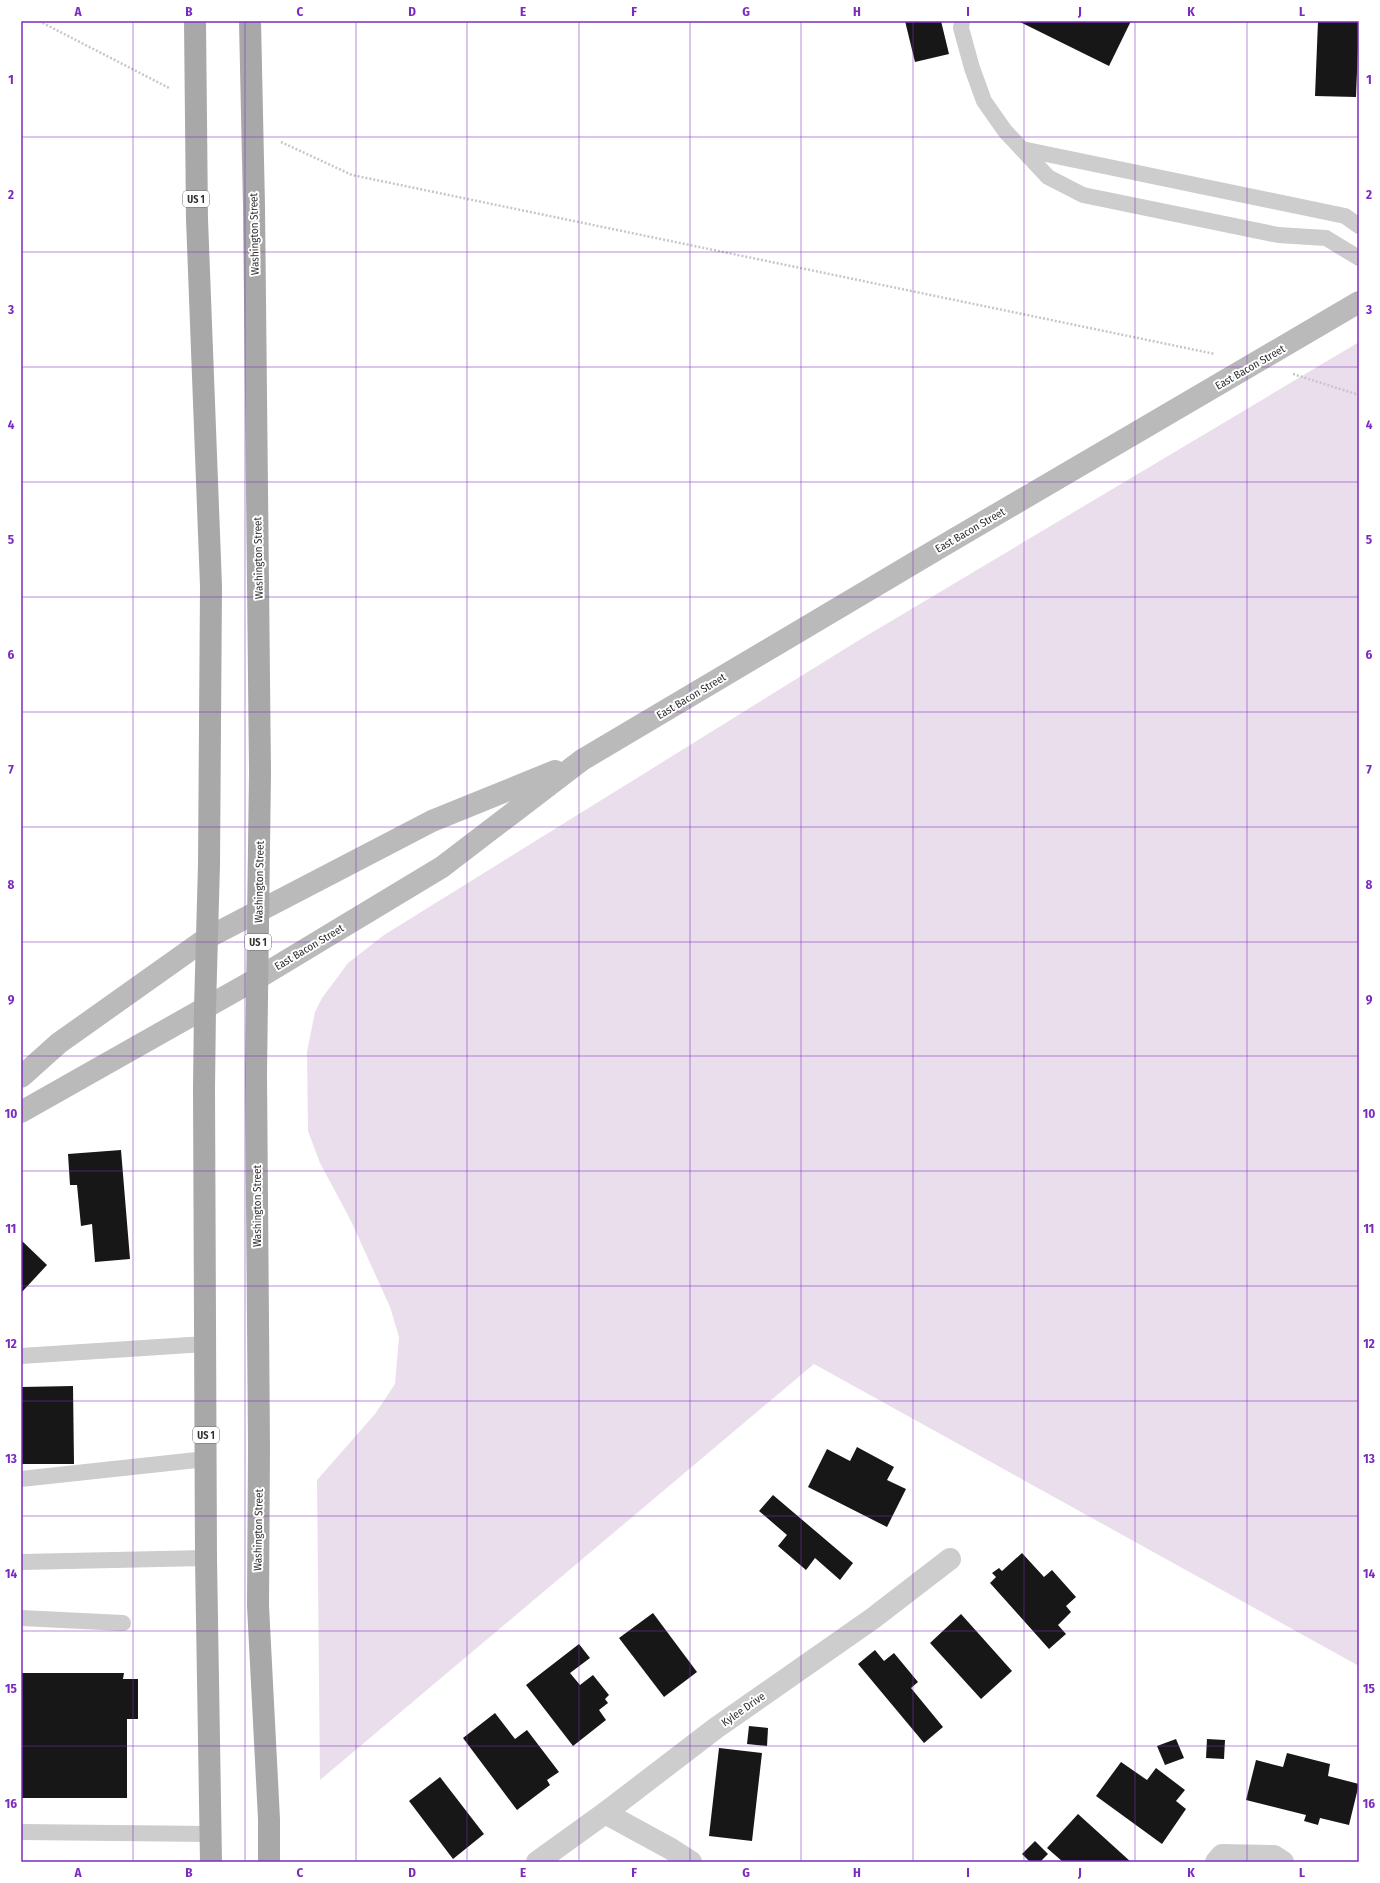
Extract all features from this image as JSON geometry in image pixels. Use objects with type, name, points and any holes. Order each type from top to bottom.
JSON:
[{"type":"main road","name":"US 1","points":[[195,21],[197,219],[211,586],[208,938],[205,1008],[206,1558],[211,1862]]},
{"type":"main road","name":"Washington Street","points":[[250,21],[254,214],[260,772],[258,911],[257,1317],[259,1447],[258,1606],[269,1819],[269,1862]]},
{"type":"main road","name":"East Bacon Street","points":[[21,1112],[258,978],[442,867],[582,760],[950,541],[1359,302]]},
{"type":"main road","name":"East Bacon Street","points":[[21,1077],[59,1044],[208,938],[432,821],[582,760]]},
{"type":"street","name":"Kylee Drive","points":[[537,1862],[605,1813],[716,1728],[872,1619],[950,1559]]},
{"type":"street","points":[[605,1813],[671,1849],[691,1862]]},
{"type":"street","points":[[1216,1862],[1222,1855],[1274,1856],[1283,1862]]},
{"type":"lane","points":[[962,21],[961,28],[972,68],[984,101],[1005,131],[1048,177],[1083,194],[1278,235],[1326,238],[1359,258]]},
{"type":"lane","points":[[1022,149],[1345,216],[1359,226]]},
{"type":"lane","points":[[21,1356],[205,1344]]},
{"type":"lane","points":[[21,1479],[206,1459]]},
{"type":"lane","points":[[21,1562],[206,1558]]},
{"type":"lane","points":[[21,1618],[123,1623]]},
{"type":"lane","points":[[21,1832],[211,1834]]},
{"type":"path","points":[[39,21],[195,102]]},
{"type":"path","points":[[252,129],[352,175],[1258,362],[1359,395]]},
{"type":"shaded area","points":[[1359,342],[1359,1666],[814,1364],[320,1780],[317,1480],[375,1414],[395,1384],[399,1337],[390,1307],[351,1221],[320,1163],[308,1131],[307,1052],[315,1012],[322,998],[348,963],[384,935],[856,642]]},
{"type":"building","points":[[905,21],[941,21],[949,54],[915,62]]},
{"type":"building","points":[[1018,21],[1131,21],[1109,66]]},
{"type":"building","points":[[1318,21],[1359,21],[1356,97],[1315,96]]},
{"type":"building","points":[[121,1150],[130,1259],[95,1262],[92,1224],[81,1226],[77,1185],[70,1185],[68,1154]]},
{"type":"building","points":[[21,1240],[47,1265],[21,1293]]},
{"type":"building","points":[[73,1386],[74,1464],[21,1464],[21,1387]]},
{"type":"building","points":[[857,1447],[894,1467],[887,1480],[906,1489],[887,1527],[808,1487],[827,1449],[850,1461]]},
{"type":"building","points":[[773,1495],[853,1563],[840,1580],[815,1558],[806,1570],[778,1546],[787,1535],[759,1511]]},
{"type":"building","points":[[1022,1553],[1044,1577],[1052,1570],[1076,1597],[1066,1606],[1071,1612],[1058,1625],[1066,1634],[1049,1649],[990,1583],[996,1577],[992,1573],[999,1568],[1002,1571]]},
{"type":"building","points":[[653,1613],[697,1672],[664,1697],[619,1638]]},
{"type":"building","points":[[961,1614],[1012,1671],[981,1699],[930,1643]]},
{"type":"building","points":[[579,1644],[590,1658],[570,1673],[580,1685],[593,1675],[609,1695],[605,1699],[608,1703],[599,1710],[606,1720],[573,1746],[526,1685]]},
{"type":"building","points":[[875,1650],[884,1661],[894,1653],[918,1682],[911,1688],[943,1727],[924,1743],[858,1664]]},
{"type":"building","points":[[21,1673],[124,1673],[123,1679],[138,1679],[138,1719],[127,1719],[127,1798],[21,1798]]},
{"type":"building","points":[[495,1713],[515,1739],[527,1730],[559,1772],[547,1780],[550,1785],[517,1810],[463,1738]]},
{"type":"building","points":[[749,1726],[768,1728],[767,1746],[747,1744]]},
{"type":"building","points":[[1176,1739],[1184,1758],[1165,1765],[1157,1746]]},
{"type":"building","points":[[1207,1739],[1225,1740],[1224,1759],[1206,1758]]},
{"type":"building","points":[[719,1748],[762,1753],[752,1841],[709,1836]]},
{"type":"building","points":[[1287,1753],[1330,1764],[1328,1776],[1359,1784],[1349,1825],[1320,1818],[1318,1825],[1304,1821],[1306,1815],[1246,1800],[1256,1760],[1283,1767]]},
{"type":"building","points":[[1121,1762],[1147,1780],[1156,1768],[1185,1790],[1176,1801],[1186,1809],[1162,1844],[1096,1796]]},
{"type":"building","points":[[440,1777],[484,1834],[453,1859],[409,1801]]},
{"type":"building","points":[[1078,1814],[1131,1862],[1063,1862],[1047,1848]]},
{"type":"building","points":[[1035,1841],[1048,1854],[1040,1862],[1030,1862],[1022,1854]]}]
